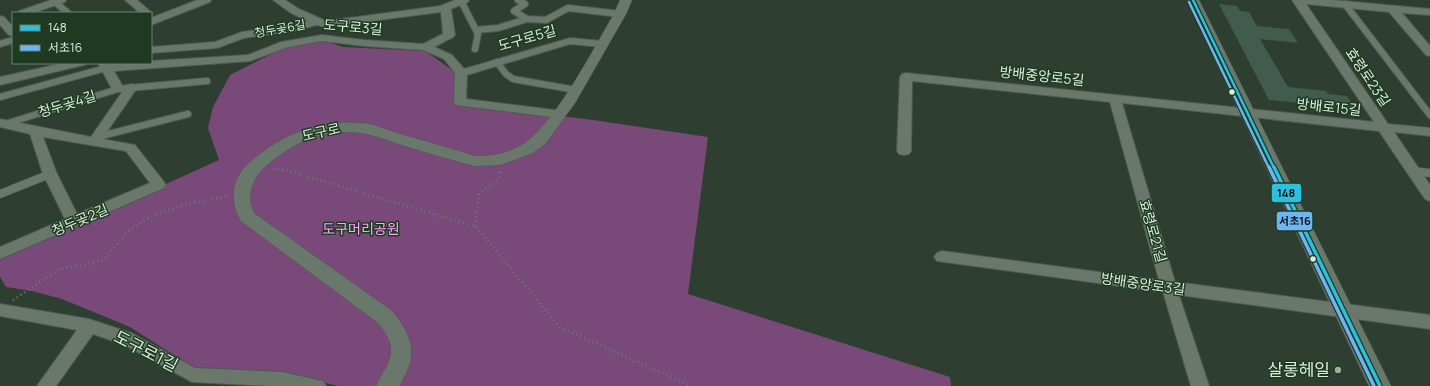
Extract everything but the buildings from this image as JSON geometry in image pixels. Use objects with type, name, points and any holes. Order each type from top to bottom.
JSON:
[{"type":"street","points":[[130,0],[146,12]]},
{"type":"street","points":[[153,19],[206,0]]},
{"type":"street","points":[[278,0],[298,13],[325,24],[442,8],[463,0]]},
{"type":"street","points":[[421,0],[442,8]]},
{"type":"street","points":[[1193,0],[1380,386]]},
{"type":"street","points":[[1298,0],[1430,12]]},
{"type":"street","name":"효령로23길","points":[[1298,0],[1412,171],[1430,194]]},
{"type":"street","points":[[26,12],[58,1]]},
{"type":"street","name":"도구로","points":[[387,386],[396,373],[402,356],[401,341],[396,328],[385,317],[248,216],[242,206],[242,194],[244,183],[250,171],[270,153],[291,140],[316,131],[341,127],[363,128],[474,161],[494,161],[525,150],[539,140],[576,90],[623,7]]},
{"type":"street","points":[[425,47],[449,35],[442,8]]},
{"type":"street","points":[[1393,8],[1430,53]]},
{"type":"street","name":"청두곶6길","points":[[152,50],[217,45],[298,13]]},
{"type":"street","points":[[12,16],[1,20],[12,32]]},
{"type":"street","name":"청두곶6길","points":[[242,35],[298,27],[318,21]]},
{"type":"street","name":"도구로3길","points":[[152,63],[250,58],[285,44],[322,38],[364,43],[425,47],[448,57],[461,73]]},
{"type":"street","name":"도구로5길","points":[[461,73],[570,41],[602,44]]},
{"type":"street","points":[[0,78],[37,64]]},
{"type":"street","points":[[0,81],[76,64]]},
{"type":"street","name":"도구로3길","points":[[105,66],[141,64]]},
{"type":"street","points":[[105,66],[118,89]]},
{"type":"street","points":[[461,73],[460,102],[559,114]]},
{"type":"street","name":"방배중앙로5길","points":[[904,151],[906,77],[1248,113]]},
{"type":"street","name":"청두곶4길","points":[[91,138],[131,88]]},
{"type":"street","name":"효령로21길","points":[[1115,99],[1169,287],[1200,386]]},
{"type":"street","name":"방배로15길","points":[[1248,113],[1430,132]]},
{"type":"street","name":"청두곶4길","points":[[2,123],[35,131],[91,138],[130,148],[159,185]]},
{"type":"street","name":"청두곶4길","points":[[35,131],[50,174],[74,222]]},
{"type":"street","name":"청두곶2길","points":[[0,253],[159,185]]},
{"type":"street","name":"방배중앙로3길","points":[[942,257],[1430,322]]},
{"type":"street","name":"도구로1길","points":[[4,310],[89,326],[131,340],[192,375],[282,379],[317,386]]},
{"type":"street","points":[[46,386],[89,326]]},
{"type":"lane","points":[[463,0],[478,34],[475,49]]},
{"type":"lane","points":[[518,0],[525,4],[514,11],[527,19]]},
{"type":"lane","points":[[58,1],[67,12]]},
{"type":"lane","points":[[1345,4],[1430,115]]},
{"type":"lane","name":"도구로","points":[[527,19],[546,20],[568,8],[623,7]]},
{"type":"lane","points":[[476,30],[498,28],[527,19]]},
{"type":"lane","points":[[0,44],[12,40]]},
{"type":"lane","points":[[497,62],[506,74],[513,79],[576,90]]},
{"type":"lane","name":"청두곶4길","points":[[0,97],[105,66]]},
{"type":"lane","name":"청두곶4길","points":[[2,123],[118,89],[207,81]]},
{"type":"lane","name":"청두곶4길","points":[[91,138],[188,114]]},
{"type":"lane","points":[[1412,171],[1430,173]]},
{"type":"lane","points":[[0,194],[50,174]]},
{"type":"path","points":[[475,226],[479,194],[499,179],[502,159]]},
{"type":"path","points":[[256,165],[285,170],[475,226],[560,327],[691,386]]},
{"type":"path","points":[[4,310],[26,290],[60,269],[104,260],[115,244],[137,224],[167,210],[206,199],[242,194]]},
{"type":"green space","name":"도구머리공원","points":[[319,39],[343,47],[425,51],[455,72],[456,103],[593,120],[708,137],[688,294],[950,377],[951,386],[339,386],[299,377],[205,375],[130,327],[62,299],[32,291],[6,287],[0,277],[0,259],[219,160],[208,128],[213,107],[230,75],[289,45]]},
{"type":"transit line","name":"148","points":[[1193,0],[1380,386]]},
{"type":"transit line","name":"서초16","points":[[1189,2],[1374,386]]},
{"type":"place","name":"살롱헤일","points":[[1338,370]]}]
